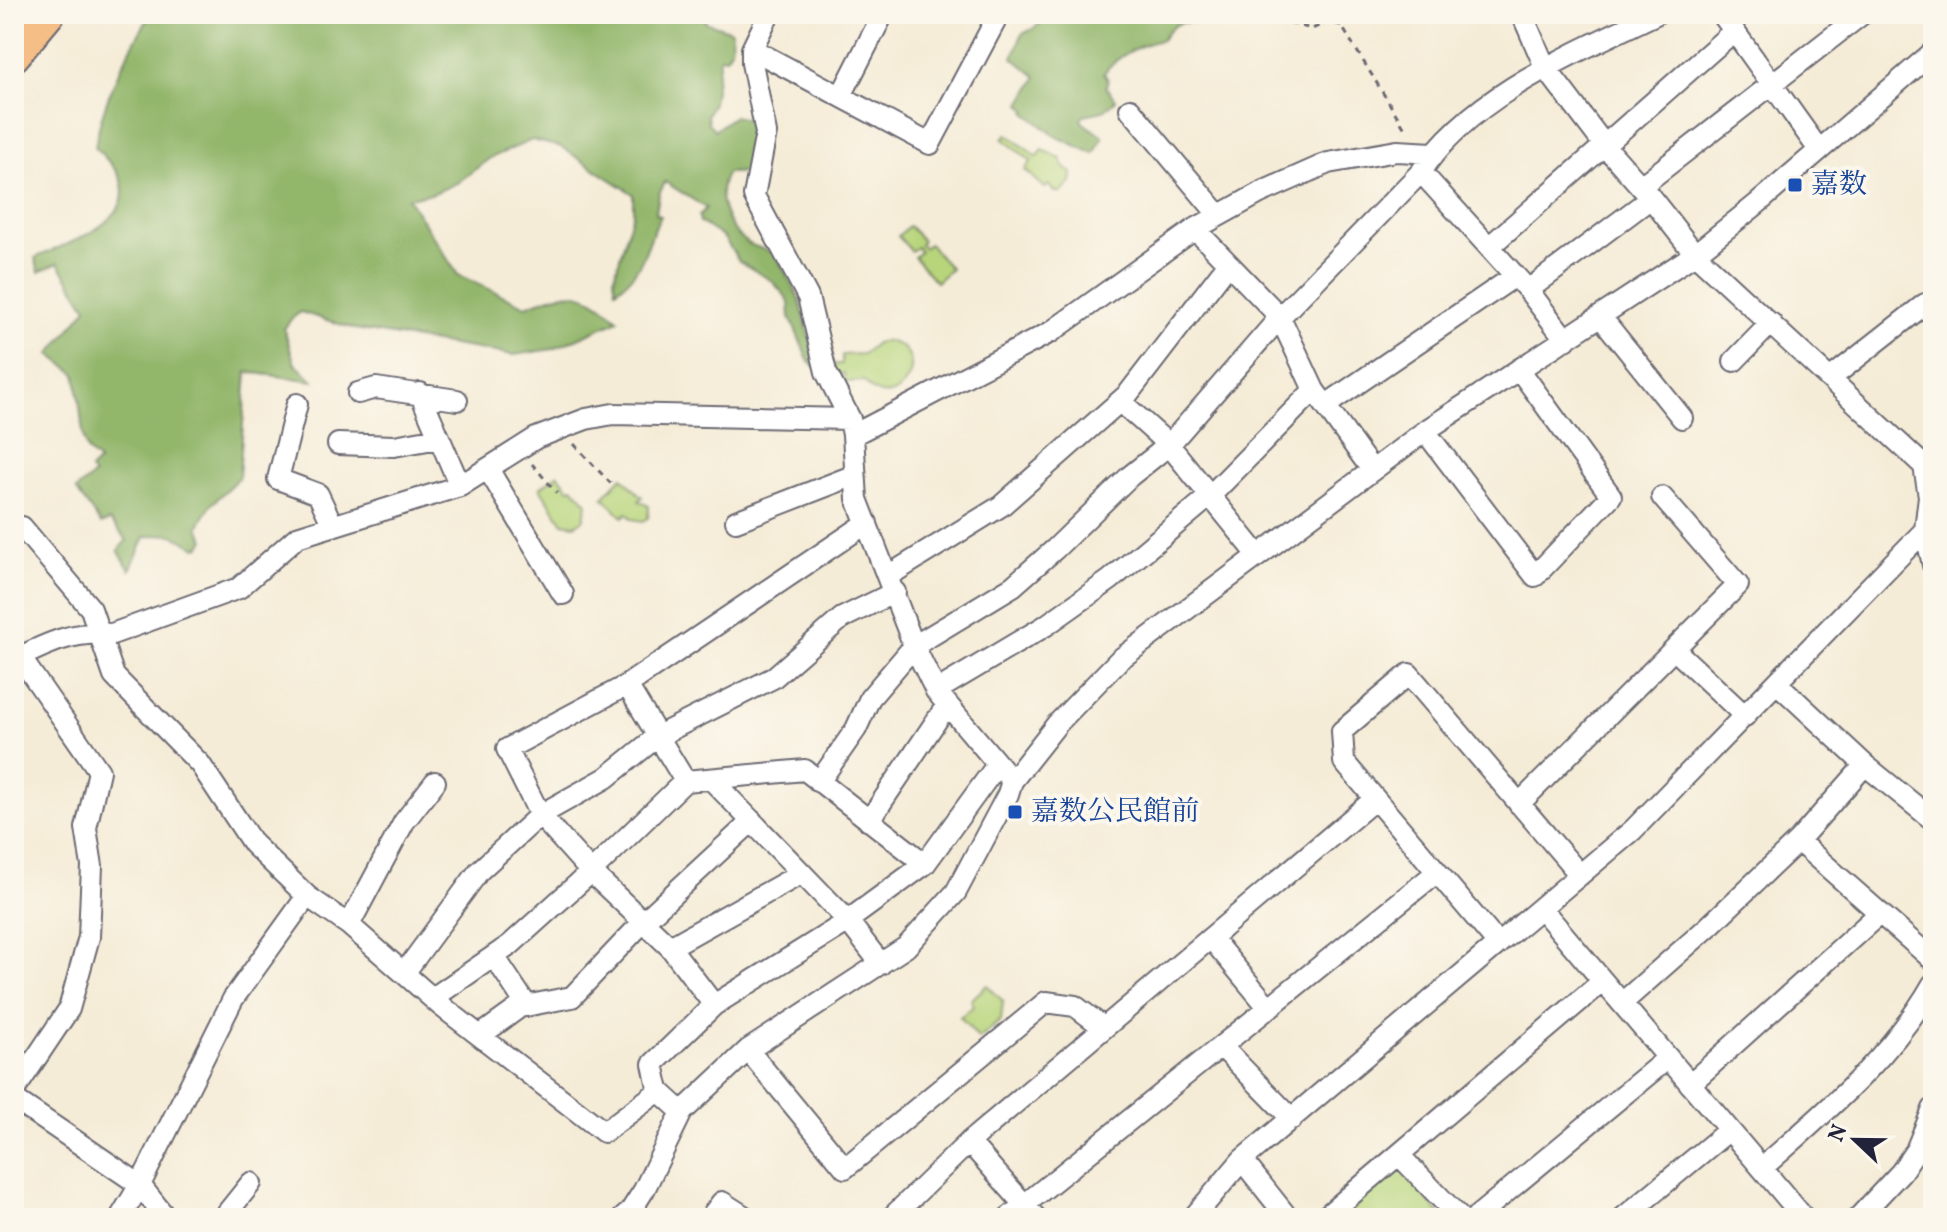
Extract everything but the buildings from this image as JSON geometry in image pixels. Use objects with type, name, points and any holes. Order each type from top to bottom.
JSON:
[{"type":"highway","points":[[14,56],[49,14]]},
{"type":"street","points":[[769,14],[752,49],[766,133],[754,196],[808,297],[826,372],[852,427],[857,499],[914,646],[941,698],[1012,781]]},
{"type":"street","points":[[841,96],[883,14]]},
{"type":"street","points":[[752,49],[930,144],[999,14]]},
{"type":"street","points":[[1522,14],[1545,67],[1605,146],[1695,254],[1924,466],[1929,496],[1925,530],[1933,565]]},
{"type":"street","points":[[819,782],[856,729],[870,698],[914,646],[1013,586],[1130,476],[1169,445],[1280,317],[1447,137],[1545,67],[1656,14]]},
{"type":"street","points":[[1722,14],[1819,150]]},
{"type":"street","points":[[869,821],[941,698],[1110,580],[1320,398],[1522,283],[1646,192],[1772,83],[1862,14]]},
{"type":"street","points":[[1489,247],[1734,31]]},
{"type":"street","points":[[623,1218],[644,1190],[682,1112],[748,1050],[906,947],[956,892],[1012,781],[1057,724],[1119,660],[1425,431],[1695,254],[1933,52]]},
{"type":"street","points":[[1130,109],[1218,214]]},
{"type":"street","points":[[166,1218],[140,1185],[17,1104],[69,1009],[89,937],[92,866],[86,828],[99,771],[17,658],[56,639],[112,634],[239,588],[297,537],[460,486],[536,438],[586,419],[613,414],[852,427],[1051,332],[1218,214],[1328,163],[1397,151],[1424,159],[1489,247],[1522,283],[1566,340]]},
{"type":"street","points":[[1195,229],[1280,317],[1320,398],[1372,470]]},
{"type":"street","points":[[405,972],[479,871],[540,815],[606,778],[658,736],[773,678],[842,618],[1001,506],[1128,394],[1228,264]]},
{"type":"street","points":[[1831,378],[1925,304]]},
{"type":"street","points":[[1601,317],[1682,418]]},
{"type":"street","points":[[1734,361],[1771,323]]},
{"type":"street","points":[[1425,431],[1535,576],[1611,496],[1519,369]]},
{"type":"street","points":[[358,393],[376,388],[457,400]]},
{"type":"street","points":[[420,393],[460,486]]},
{"type":"street","points":[[1120,401],[1169,445],[1258,555]]},
{"type":"street","points":[[297,404],[278,479],[318,494],[333,526]]},
{"type":"street","points":[[338,444],[394,446],[439,438]]},
{"type":"street","points":[[488,469],[563,594]]},
{"type":"street","points":[[736,521],[855,475]]},
{"type":"street","points":[[1519,804],[1738,585],[1662,497]]},
{"type":"street","points":[[714,1005],[670,947],[591,872],[540,815],[507,749],[627,685],[867,523]]},
{"type":"street","points":[[22,527],[91,609],[114,676],[200,764],[253,844],[307,896],[349,925],[433,998],[604,1132],[659,1091]]},
{"type":"street","points":[[1193,1218],[1242,1160],[1633,830],[1925,530]]},
{"type":"street","points":[[1674,649],[1745,716]]},
{"type":"street","points":[[1498,944],[1344,762],[1342,731],[1409,674],[1580,875]]},
{"type":"street","points":[[1778,684],[1865,765],[1933,820]]},
{"type":"street","points":[[627,685],[685,781]]},
{"type":"street","points":[[682,1112],[659,1091],[653,1064],[714,1005],[848,921],[925,864],[997,765]]},
{"type":"street","points":[[1622,1003],[1798,841],[1865,765]]},
{"type":"street","points":[[433,998],[494,956],[591,872],[685,781],[805,770],[925,864]]},
{"type":"street","points":[[711,779],[848,921],[881,964]]},
{"type":"street","points":[[349,925],[404,822],[435,782]]},
{"type":"street","points":[[896,1216],[969,1142],[1375,799]]},
{"type":"street","points":[[481,1035],[520,1007],[572,997],[643,922],[752,821]]},
{"type":"street","points":[[1798,841],[1933,960]]},
{"type":"street","points":[[969,1142],[1023,1214],[1221,1046],[1437,872]]},
{"type":"street","points":[[670,947],[802,873]]},
{"type":"street","points":[[120,1218],[140,1185],[233,999],[307,896]]},
{"type":"street","points":[[1541,908],[1762,1168],[1793,1214]]},
{"type":"street","points":[[1690,1084],[1880,913]]},
{"type":"street","points":[[1211,938],[1269,1008]]},
{"type":"street","points":[[494,956],[527,1006]]},
{"type":"street","points":[[1324,1218],[1603,981]]},
{"type":"street","points":[[1762,1168],[1882,1057],[1914,1016],[1933,984]]},
{"type":"street","points":[[748,1050],[845,1168],[1046,1002],[1075,1006],[1103,1027]]},
{"type":"street","points":[[1221,1046],[1292,1119]]},
{"type":"street","points":[[1475,1218],[1668,1058]]},
{"type":"street","points":[[1858,1218],[1901,1172],[1916,1150],[1933,1109]]},
{"type":"street","points":[[1623,1218],[1729,1130]]},
{"type":"street","points":[[1399,1155],[1460,1218]]},
{"type":"street","points":[[1242,1160],[1288,1218]]},
{"type":"street","points":[[223,1218],[251,1183]]},
{"type":"street","points":[[710,1218],[722,1202],[747,1218]]},
{"type":"path","points":[[1255,14],[1312,29],[1328,22],[1341,25],[1424,159]]},
{"type":"path","points":[[561,429],[612,485]]},
{"type":"path","points":[[519,450],[557,493]]},
{"type":"green space","points":[[151,14],[706,14],[705,22],[732,31],[731,50],[726,57],[720,57],[713,103],[707,115],[708,123],[715,130],[734,116],[757,122],[752,172],[727,173],[721,191],[724,210],[732,227],[745,241],[775,253],[799,298],[819,369],[809,362],[790,317],[789,302],[783,293],[772,281],[739,261],[724,238],[700,222],[699,216],[706,208],[665,182],[659,194],[656,213],[661,216],[644,256],[634,274],[616,290],[614,278],[633,213],[633,194],[561,147],[532,140],[490,158],[457,183],[434,193],[408,198],[458,275],[526,306],[566,294],[586,296],[619,320],[553,349],[514,355],[355,329],[301,312],[284,329],[295,364],[314,381],[247,372],[239,477],[211,505],[198,527],[205,539],[201,546],[195,547],[171,535],[145,537],[130,570],[118,550],[127,540],[110,521],[101,524],[76,490],[94,475],[90,470],[99,461],[88,452],[84,441],[76,374],[50,354],[87,308],[58,263],[39,272],[35,258],[96,229],[119,206],[123,192],[119,176],[95,147],[98,129],[116,78]]},
{"type":"green space","points":[[1052,14],[1203,14],[1196,22],[1176,25],[1162,40],[1130,52],[1104,73],[1108,80],[1106,87],[1116,100],[1103,111],[1084,115],[1081,120],[1103,137],[1094,154],[1055,136],[1026,113],[1021,104],[1037,77],[1013,58],[1022,34]]},
{"type":"green space","points":[[1007,134],[1037,157],[1043,150],[1061,159],[1064,167],[1072,173],[1071,183],[1061,193],[1053,191],[1049,185],[1045,188],[1025,170],[1031,161],[1003,139]]},
{"type":"green space","points":[[909,226],[923,241],[920,244],[924,248],[929,244],[951,269],[936,282],[914,257],[920,252],[917,247],[911,251],[898,236]]},
{"type":"green space","points":[[884,341],[901,347],[909,356],[911,368],[899,390],[888,394],[876,392],[864,381],[845,382],[844,373],[834,376],[830,365],[842,364],[842,355],[863,354],[876,343]]},
{"type":"green space","points":[[558,474],[587,503],[584,519],[575,525],[563,523],[540,488]]},
{"type":"green space","points":[[622,477],[642,497],[639,501],[649,506],[648,518],[643,521],[632,519],[627,513],[623,517],[603,497]]},
{"type":"green space","points":[[987,985],[1003,1001],[1001,1020],[979,1039],[960,1017],[974,1006],[971,1000]]},
{"type":"green space","points":[[1400,1165],[1443,1218],[1336,1218]]},
{"type":"place","name":"嘉数","points":[[1795,185]]},
{"type":"place","name":"嘉数公民館前","points":[[1015,812]]}]
